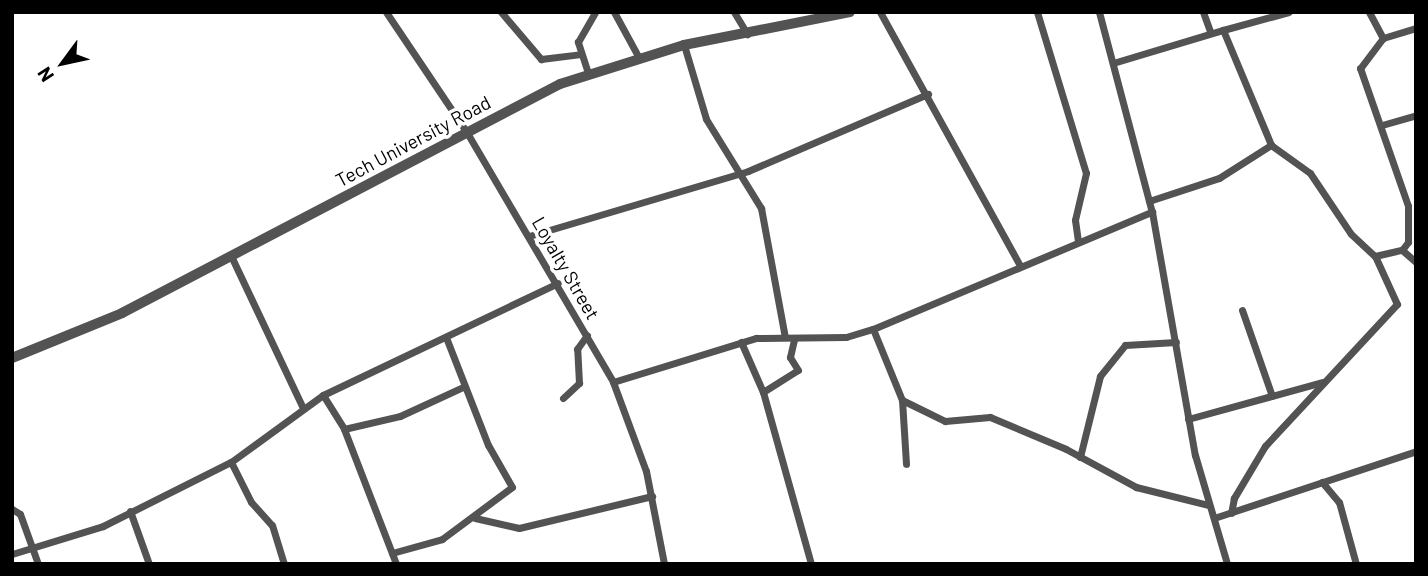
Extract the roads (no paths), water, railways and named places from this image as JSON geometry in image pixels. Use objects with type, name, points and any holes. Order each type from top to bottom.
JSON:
[{"type":"street","name":"Loyalty Street","points":[[386,12],[466,131],[530,236],[613,382],[652,496],[664,564]]},
{"type":"street","points":[[501,12],[541,59],[579,54]]},
{"type":"street","points":[[588,73],[579,54],[580,36],[595,12]]},
{"type":"street","points":[[614,12],[638,57]]},
{"type":"street","points":[[734,12],[747,34]]},
{"type":"street","name":"Tech University Road","points":[[12,358],[85,331],[232,258],[466,131],[588,73],[684,45],[850,12]]},
{"type":"street","points":[[880,12],[928,94],[1019,264]]},
{"type":"street","points":[[1037,12],[1086,173],[1075,220],[1078,241]]},
{"type":"street","points":[[1099,12],[1152,212],[1177,342],[1188,419],[1208,505],[1227,564]]},
{"type":"street","points":[[1203,12],[1210,31]]},
{"type":"street","points":[[1113,63],[1210,31],[1289,12]]},
{"type":"street","points":[[1368,12],[1383,38]]},
{"type":"street","points":[[1375,256],[1402,250],[1408,242],[1408,206],[1360,68],[1383,38],[1416,28]]},
{"type":"street","points":[[1223,30],[1271,145],[1310,173],[1351,234],[1375,256],[1397,304],[1265,446],[1231,513]]},
{"type":"street","points":[[684,45],[706,119],[761,208],[785,337]]},
{"type":"street","points":[[530,236],[738,174],[928,94]]},
{"type":"street","points":[[1381,125],[1416,115]]},
{"type":"street","points":[[1149,201],[1219,178],[1271,145]]},
{"type":"street","points":[[613,382],[741,342],[785,337],[846,337],[873,329],[1019,264],[1152,212]]},
{"type":"street","points":[[1402,250],[1416,262]]},
{"type":"street","points":[[232,258],[303,408]]},
{"type":"street","points":[[12,554],[103,526],[231,462],[323,395],[558,284]]},
{"type":"street","points":[[1242,310],[1272,396]]},
{"type":"street","points":[[873,329],[902,400],[905,464]]},
{"type":"street","points":[[562,398],[579,383],[577,349],[587,335]]},
{"type":"street","points":[[392,553],[431,544],[475,518],[512,486],[463,387],[446,337]]},
{"type":"street","points":[[763,392],[798,370],[790,357],[794,339]]},
{"type":"street","points":[[741,342],[763,392],[811,564]]},
{"type":"street","points":[[1080,457],[1100,376],[1125,345],[1177,342]]},
{"type":"street","points":[[1188,419],[1324,382]]},
{"type":"street","points":[[344,429],[400,416],[463,387]]},
{"type":"street","points":[[323,395],[344,429],[396,564]]},
{"type":"street","points":[[902,400],[945,421],[990,417],[1080,457],[1136,487],[1208,505]]},
{"type":"street","points":[[1214,518],[1416,451]]},
{"type":"street","points":[[231,462],[251,502],[272,525],[284,564]]},
{"type":"street","points":[[1322,482],[1339,502],[1356,564]]},
{"type":"street","points":[[475,518],[519,528],[652,496]]},
{"type":"street","points":[[12,509],[20,514],[35,547],[38,564]]},
{"type":"street","points":[[130,511],[149,564]]}]
